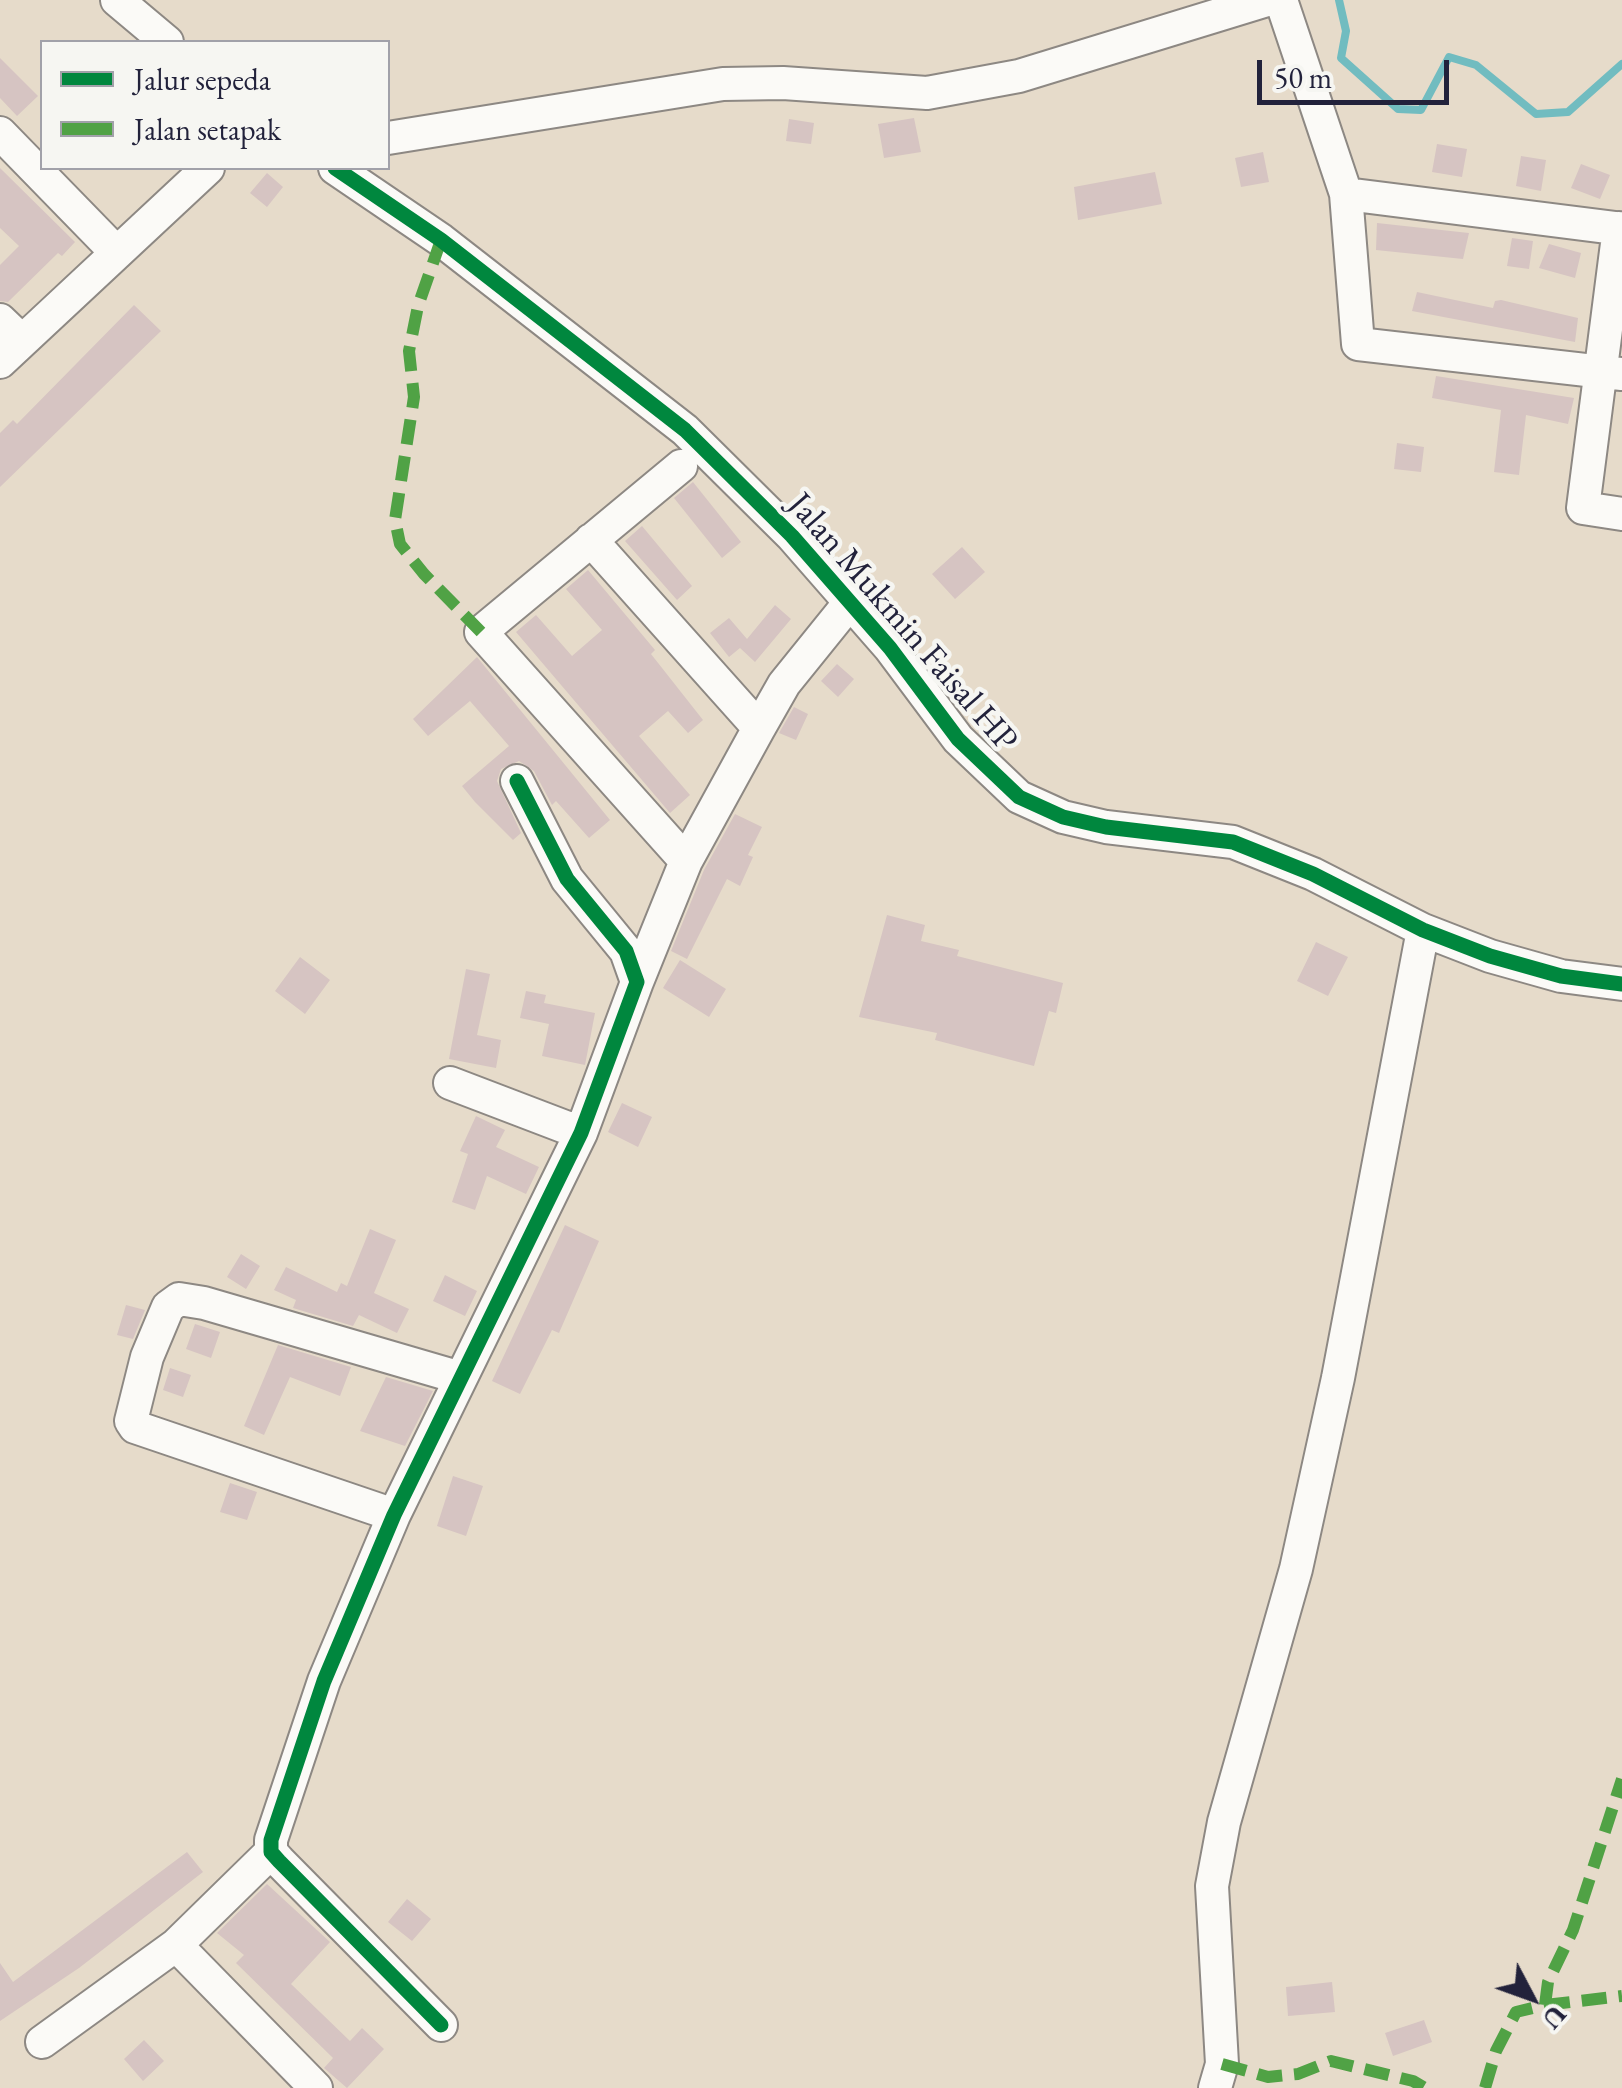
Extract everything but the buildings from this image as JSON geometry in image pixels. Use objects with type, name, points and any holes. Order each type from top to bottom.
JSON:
[{"type":"street","points":[[117,0],[165,40]]},
{"type":"street","points":[[390,138],[723,84],[784,83],[927,93],[1019,76],[1267,0]]},
{"type":"street","points":[[1281,0],[1346,194],[1358,344],[1611,373]]},
{"type":"street","points":[[0,133],[116,251]]},
{"type":"street","points":[[8,341],[206,170]]},
{"type":"street","name":"Jalan Mukmin Faisal HP","points":[[338,170],[441,240],[642,394],[779,523],[851,601],[958,738],[1018,797],[1063,817],[1233,842],[1313,874],[1423,930],[1543,971],[1622,984]]},
{"type":"street","points":[[1346,194],[1435,202],[1621,229],[1611,373],[1583,508],[1622,514]]},
{"type":"street","points":[[681,466],[482,632],[686,861]]},
{"type":"street","points":[[591,540],[759,728]]},
{"type":"street","points":[[440,2026],[271,1852],[271,1840],[324,1681],[394,1515],[581,1133],[686,861],[784,684],[851,601]]},
{"type":"street","points":[[517,781],[567,879],[626,951],[637,982]]},
{"type":"street","points":[[1215,2088],[1222,2064],[1212,1948],[1212,1886],[1296,1570],[1330,1417],[1423,930]]},
{"type":"street","points":[[450,1083],[581,1133]]},
{"type":"street","points":[[394,1515],[135,1426],[132,1421],[147,1356],[168,1307],[179,1300],[204,1304],[460,1378]]},
{"type":"street","points":[[42,2042],[176,1945],[271,1852]]},
{"type":"street","points":[[176,1945],[316,2088]]},
{"type":"waterway","points":[[1339,0],[1346,31],[1341,58],[1398,109],[1421,110],[1449,57],[1476,65],[1536,114],[1568,112],[1622,64]]},
{"type":"marked path","points":[[441,240],[418,306],[409,351],[414,397],[395,520],[400,544],[481,632]]},
{"type":"marked path","points":[[1485,2088],[1496,2051],[1516,2012],[1545,2005],[1548,1982],[1573,1930],[1622,1779]]},
{"type":"marked path","points":[[1545,2005],[1622,1996]]},
{"type":"marked path","points":[[1222,2064],[1268,2077],[1298,2074],[1331,2061],[1413,2081],[1425,2088]]},
{"type":"cycle path","points":[[338,170],[441,240],[685,430],[792,536],[890,648],[958,739],[1019,797],[1063,817],[1106,827],[1233,842],[1313,874],[1423,930],[1490,956],[1561,976],[1622,984]]},
{"type":"cycle path","points":[[441,2025],[279,1861],[271,1852],[271,1840],[324,1681],[394,1515],[581,1133],[637,982],[626,951],[567,879],[517,781]]}]
